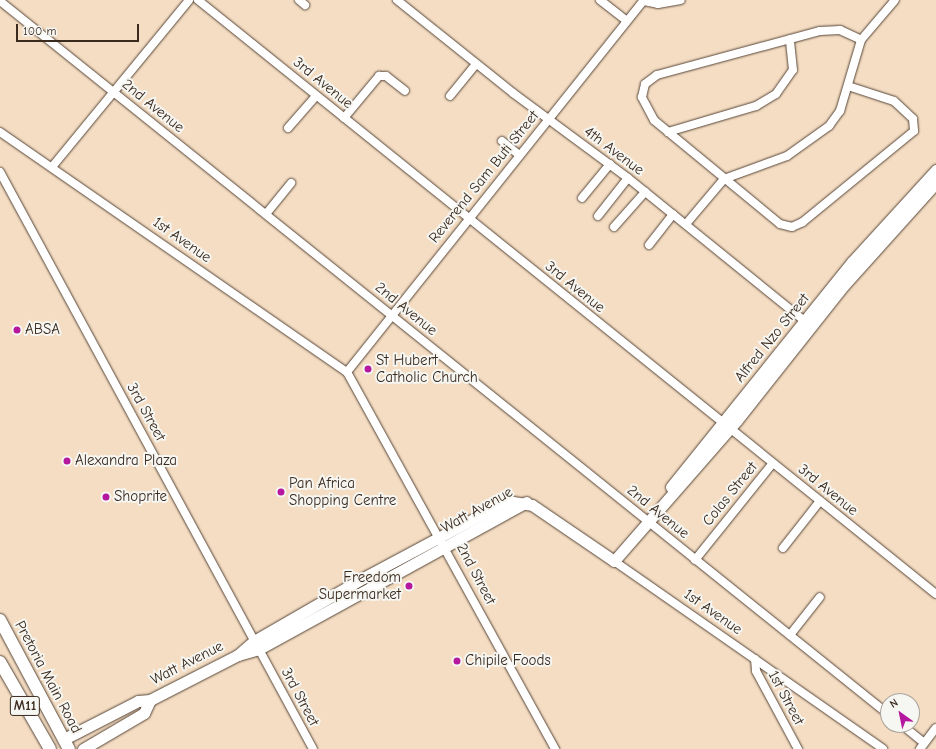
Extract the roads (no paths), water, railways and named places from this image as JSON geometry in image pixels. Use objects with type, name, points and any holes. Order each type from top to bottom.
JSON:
[{"type":"main road","name":"Pretoria Main Road","points":[[0,620],[66,744]]},
{"type":"main road","name":"M11","points":[[0,662],[49,749]]},
{"type":"main road","name":"Watt Avenue","points":[[49,749],[66,744]]},
{"type":"street","points":[[52,167],[189,0]]},
{"type":"street","name":"3rd Avenue","points":[[198,0],[936,594]]},
{"type":"street","name":"4th Avenue","points":[[396,0],[548,120],[628,178],[808,324]]},
{"type":"street","points":[[600,0],[627,21]]},
{"type":"street","points":[[644,0],[658,4],[681,0]]},
{"type":"street","name":"Reverend Sam Buti Street","points":[[347,372],[468,218],[644,0]]},
{"type":"street","points":[[686,224],[724,179],[787,156],[818,135],[836,118],[848,86],[862,40],[895,0]]},
{"type":"street","name":"2nd Avenue","points":[[0,1],[880,708]]},
{"type":"street","points":[[848,86],[894,101],[909,114],[916,126],[905,140],[803,222],[792,227],[780,224],[654,120],[643,104],[642,90],[650,79],[790,39],[830,30],[862,40]]},
{"type":"street","points":[[668,132],[756,106],[776,94],[794,70],[790,39]]},
{"type":"street","points":[[450,96],[476,64]]},
{"type":"street","points":[[344,118],[379,76],[386,76],[405,91]]},
{"type":"street","points":[[288,128],[316,96]]},
{"type":"street","name":"1st Avenue","points":[[0,132],[347,372]]},
{"type":"street","points":[[502,141],[519,155]]},
{"type":"street","points":[[582,198],[610,164]]},
{"type":"street","name":"Alfred Nzo Street","points":[[614,561],[936,170]]},
{"type":"street","name":"3rd Street","points":[[0,172],[313,749]]},
{"type":"street","points":[[598,216],[628,178]]},
{"type":"street","name":"Alfred Nzo Street","points":[[808,324],[936,183]]},
{"type":"street","points":[[266,214],[291,184]]},
{"type":"street","points":[[614,227],[645,192]]},
{"type":"street","points":[[648,245],[673,214]]},
{"type":"street","name":"2nd Street","points":[[347,372],[445,547],[555,749]]},
{"type":"street","name":"Colas Street","points":[[695,560],[772,463]]},
{"type":"street","name":"Watt Avenue","points":[[257,645],[438,535],[498,504],[515,500],[526,502]]},
{"type":"street","points":[[783,548],[820,501]]},
{"type":"street","name":"1st Avenue","points":[[526,502],[614,561],[883,749]]},
{"type":"street","name":"Watt Avenue","points":[[66,744],[138,701],[150,700],[238,655],[445,547],[526,502]]},
{"type":"street","points":[[790,635],[820,597]]},
{"type":"street","name":"1st Street","points":[[755,659],[756,671],[798,749]]},
{"type":"street","name":"Watt Avenue","points":[[82,749],[144,713],[150,700]]},
{"type":"street","points":[[910,733],[922,746],[936,728]]},
{"type":"place","name":"ABSA","points":[[17,330]]},
{"type":"place","name":"St Hubert Catholic Church","points":[[368,369]]},
{"type":"place","name":"Alexandra Plaza","points":[[67,461]]},
{"type":"place","name":"Pan Africa Shopping Centre","points":[[281,492]]},
{"type":"place","name":"Shoprite","points":[[106,497]]},
{"type":"place","name":"Freedom Supermarket","points":[[409,586]]},
{"type":"place","name":"Chipile Foods","points":[[457,661]]}]
